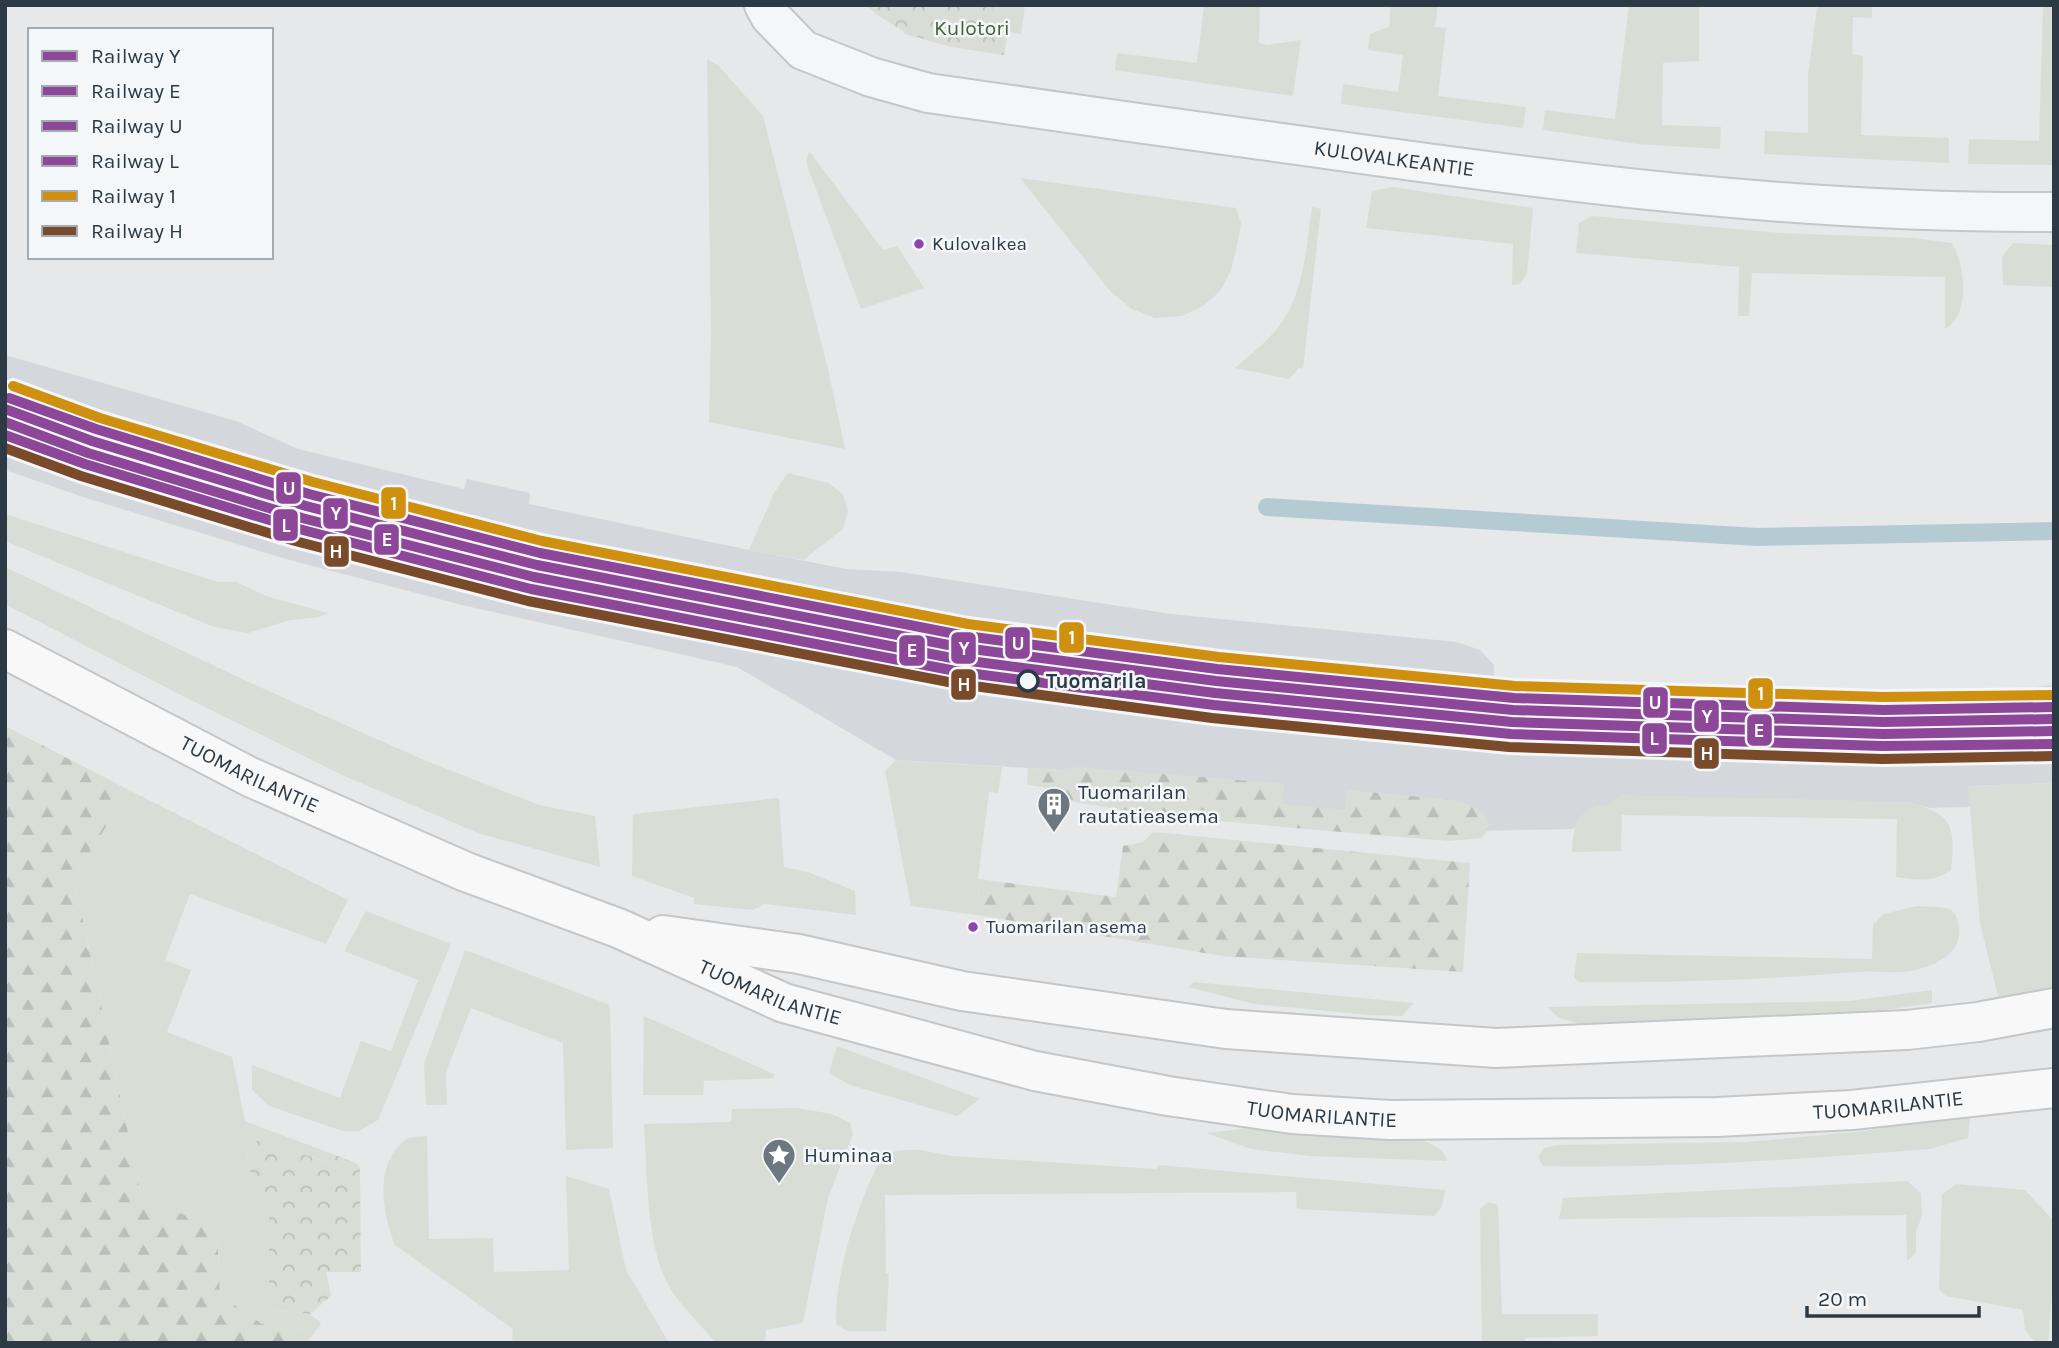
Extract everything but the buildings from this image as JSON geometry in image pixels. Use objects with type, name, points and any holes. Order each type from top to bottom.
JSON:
[{"type":"main road","name":"TUOMARILANTIE","points":[[5,649],[250,777],[466,872],[618,928],[784,1003],[1035,1071],[1168,1096],[1292,1114],[1390,1120],[1717,1117],[1852,1110],[2054,1088]]},
{"type":"main road","name":"TUOMARILANTIE","points":[[618,928],[799,954],[962,991],[1226,1029],[1496,1048],[1907,1030],[1978,1022],[2054,1008]]},
{"type":"street","name":"KULOVALKEANTIE","points":[[764,5],[770,16],[803,50],[871,77],[928,93],[1562,182],[1736,200],[1984,212],[2054,212]]},
{"type":"shaded area","points":[[5,355],[236,421],[298,449],[464,489],[467,479],[530,493],[529,504],[749,550],[846,569],[900,572],[1171,614],[1457,642],[1480,650],[1494,665],[1493,694],[1961,695],[2054,685],[2054,783],[1969,786],[1970,807],[1930,808],[1907,802],[1609,806],[1589,810],[1573,829],[1471,831],[1157,803],[1061,770],[896,760],[737,667],[462,605],[286,559],[86,498],[5,470]]},
{"type":"green space","name":"Kulotori","points":[[866,5],[992,5],[1004,55],[948,46],[914,35],[882,18]]},
{"type":"green space","name":"Kulotori","points":[[882,5],[1025,5],[1021,34],[1008,32],[1004,55],[952,47],[905,34]]},
{"type":"green space","points":[[1204,5],[1260,5],[1259,43],[1267,45],[1301,40],[1293,96],[1115,70],[1117,53],[1197,63]]},
{"type":"green space","points":[[1391,5],[1438,5],[1435,27],[1446,28],[1438,96],[1526,107],[1523,128],[1341,104],[1343,84],[1398,92],[1403,55],[1368,50],[1370,34],[1389,27]]},
{"type":"green space","points":[[1629,5],[1699,5],[1699,61],[1663,63],[1662,125],[1721,127],[1720,149],[1638,144],[1543,130],[1545,110],[1615,119]]},
{"type":"green space","points":[[1821,5],[1872,5],[1872,18],[1853,17],[1852,54],[1863,56],[1861,135],[1949,138],[1949,163],[1764,154],[1765,131],[1808,133],[1808,75],[1817,8]]},
{"type":"green space","points":[[2043,5],[2054,5],[2054,165],[1968,164],[1969,139],[2039,141]]},
{"type":"green space","points":[[707,59],[719,66],[763,116],[828,369],[845,449],[709,422],[711,333]]},
{"type":"green space","points":[[810,152],[883,250],[897,246],[924,288],[861,309],[808,168],[806,158]]},
{"type":"green space","points":[[1020,178],[1236,208],[1241,223],[1231,270],[1220,291],[1203,306],[1182,316],[1155,318],[1132,309],[1110,291]]},
{"type":"green space","points":[[1393,187],[1533,208],[1527,274],[1520,284],[1512,285],[1513,244],[1366,228],[1372,191]]},
{"type":"green space","points":[[1312,207],[1321,209],[1303,369],[1299,368],[1289,379],[1235,368],[1275,331],[1292,304],[1302,272]]},
{"type":"green space","points":[[1592,216],[1780,233],[1914,238],[1952,243],[1960,263],[1962,302],[1959,313],[1945,329],[1945,277],[1752,273],[1749,316],[1738,316],[1739,267],[1576,253],[1579,223]]},
{"type":"green space","points":[[2013,243],[2054,245],[2054,287],[2003,285],[2002,257]]},
{"type":"green space","points":[[788,473],[828,483],[843,494],[848,511],[843,529],[803,560],[749,550],[774,493]]},
{"type":"green space","points":[[5,514],[218,582],[236,582],[269,597],[328,613],[319,617],[290,620],[248,633],[214,627],[5,541]]},
{"type":"green space","points":[[5,567],[253,684],[424,760],[539,805],[595,816],[600,867],[478,833],[342,775],[173,691],[5,604]]},
{"type":"green space","points":[[5,726],[129,790],[74,878],[141,1194],[217,1231],[220,1295],[262,1324],[316,1331],[306,1343],[5,1343]]},
{"type":"green space","points":[[896,760],[1002,767],[998,793],[989,792],[978,879],[977,915],[911,906],[885,771]]},
{"type":"green space","points":[[1078,767],[1284,784],[1283,804],[1345,810],[1347,790],[1462,801],[1484,812],[1490,826],[1482,838],[1449,841],[1317,830],[1154,815],[1062,800],[1063,790],[1027,785],[1028,768],[1061,770]]},
{"type":"green space","points":[[2054,783],[2054,989],[1999,1000],[1980,923],[1968,786]]},
{"type":"green space","points":[[129,790],[348,900],[326,944],[190,894],[165,960],[191,970],[167,1032],[232,1057],[245,1121],[330,1153],[326,1162],[269,1141],[248,1149],[247,1160],[253,1179],[269,1199],[269,1310],[310,1314],[321,1323],[316,1331],[262,1324],[220,1295],[217,1231],[141,1194],[74,878]]},
{"type":"green space","points":[[1620,795],[1907,802],[1934,811],[1948,823],[1953,842],[1951,870],[1931,879],[1896,877],[1897,819],[1622,815],[1621,851],[1572,852],[1575,828],[1580,818],[1589,810],[1607,805]]},
{"type":"green space","points":[[779,798],[784,867],[808,872],[855,891],[856,915],[765,904],[753,910],[694,904],[694,898],[632,876],[633,814]]},
{"type":"green space","points":[[1153,832],[1470,863],[1463,972],[1222,956],[977,915],[978,879],[1116,897],[1123,846],[1143,842]]},
{"type":"green space","points":[[1917,906],[1951,910],[1958,922],[1959,937],[1951,953],[1944,958],[1927,967],[1909,971],[1682,981],[1578,982],[1574,977],[1577,953],[1872,959],[1873,924],[1884,914]]},
{"type":"green space","points":[[366,911],[451,944],[378,1120],[359,1131],[343,1131],[269,1106],[252,1090],[252,1065],[340,1098],[361,1041],[391,1051],[418,980],[344,951]]},
{"type":"green space","points":[[465,950],[610,1005],[613,1148],[566,1150],[563,1043],[471,1008],[446,1072],[447,1105],[426,1105],[424,1064]]},
{"type":"green space","points":[[1194,982],[1414,1003],[1402,1016],[1369,1015],[1254,1004],[1188,987]]},
{"type":"green space","points":[[1932,990],[1932,1003],[1839,1017],[1578,1024],[1558,1017],[1547,1007],[1849,1001]]},
{"type":"green space","points":[[644,1016],[774,1074],[774,1078],[704,1081],[703,1095],[643,1095]]},
{"type":"green space","points":[[837,1046],[980,1099],[957,1116],[850,1085],[829,1073]]},
{"type":"green space","points":[[796,1108],[832,1114],[850,1123],[853,1134],[828,1198],[803,1323],[766,1330],[765,1343],[716,1343],[677,1298],[661,1268],[655,1249],[649,1206],[644,1124],[731,1122],[732,1109]]},
{"type":"green space","points":[[1970,1117],[1968,1138],[1930,1149],[1785,1160],[1591,1167],[1543,1166],[1538,1157],[1544,1148],[1556,1145],[1748,1142],[1865,1131],[1928,1119]]},
{"type":"green space","points":[[1268,1126],[1418,1138],[1440,1150],[1447,1161],[1310,1156],[1251,1149],[1206,1133]]},
{"type":"green space","points":[[427,1136],[429,1239],[493,1238],[494,1272],[569,1270],[566,1176],[609,1189],[626,1270],[669,1343],[512,1343],[513,1329],[395,1245],[384,1204],[385,1175],[395,1150],[405,1140]]},
{"type":"green space","points":[[254,1141],[269,1141],[325,1162],[330,1153],[356,1163],[360,1168],[361,1272],[326,1272],[331,1296],[310,1314],[269,1310],[269,1199],[253,1179],[247,1160],[248,1149]]},
{"type":"green space","points":[[901,1150],[920,1150],[952,1156],[1157,1169],[1158,1165],[1445,1190],[1442,1207],[1434,1216],[1297,1209],[1296,1192],[885,1195],[886,1273],[889,1273],[886,1331],[847,1331],[836,1324],[838,1288],[851,1233],[870,1181],[879,1162],[887,1154]]},
{"type":"green space","points":[[1907,1181],[1921,1193],[1922,1216],[1916,1232],[1916,1252],[1907,1261],[1906,1215],[1559,1219],[1563,1198]]},
{"type":"green space","points":[[1957,1184],[2025,1190],[2054,1221],[2054,1268],[2048,1343],[2036,1343],[2025,1330],[2023,1310],[1946,1296],[1939,1289],[1942,1194]]},
{"type":"green space","points":[[1488,1202],[1498,1205],[1502,1314],[1598,1314],[1598,1336],[1525,1338],[1524,1343],[1482,1343],[1480,1209]]},
{"type":"waterway","points":[[1267,507],[1757,537],[2054,531]]},
{"type":"rail line","name":"1","points":[[13,386],[100,418],[313,482],[542,541],[968,624],[1219,657],[1515,686],[1883,697],[2054,695]]},
{"type":"rail line","name":"U","points":[[9,398],[96,429],[309,494],[540,553],[966,636],[1217,669],[1514,698],[1883,710],[2054,707]]},
{"type":"rail line","name":"Y","points":[[5,409],[92,441],[306,506],[537,565],[964,648],[1216,681],[1513,710],[1883,722],[2054,719]]},
{"type":"rail line","name":"E","points":[[5,422],[88,453],[302,518],[534,577],[962,660],[1215,693],[1512,722],[1883,734],[2054,731]]},
{"type":"rail line","name":"L","points":[[5,435],[85,464],[299,529],[531,589],[961,672],[1214,705],[1511,734],[1882,746],[2054,744]]},
{"type":"rail line","name":"H","points":[[5,448],[81,476],[295,541],[528,601],[959,684],[1212,718],[1509,747],[1882,759],[2054,756]]},
{"type":"place","name":"Kulovalkea","points":[[919,244]]},
{"type":"place","name":"Tuomarila","points":[[1028,681]]},
{"type":"place","name":"Tuomarilan rautatieasema","points":[[1054,834]]},
{"type":"place","name":"Tuomarilan asema","points":[[973,927]]},
{"type":"place","name":"Huminaa","points":[[779,1185]]}]
